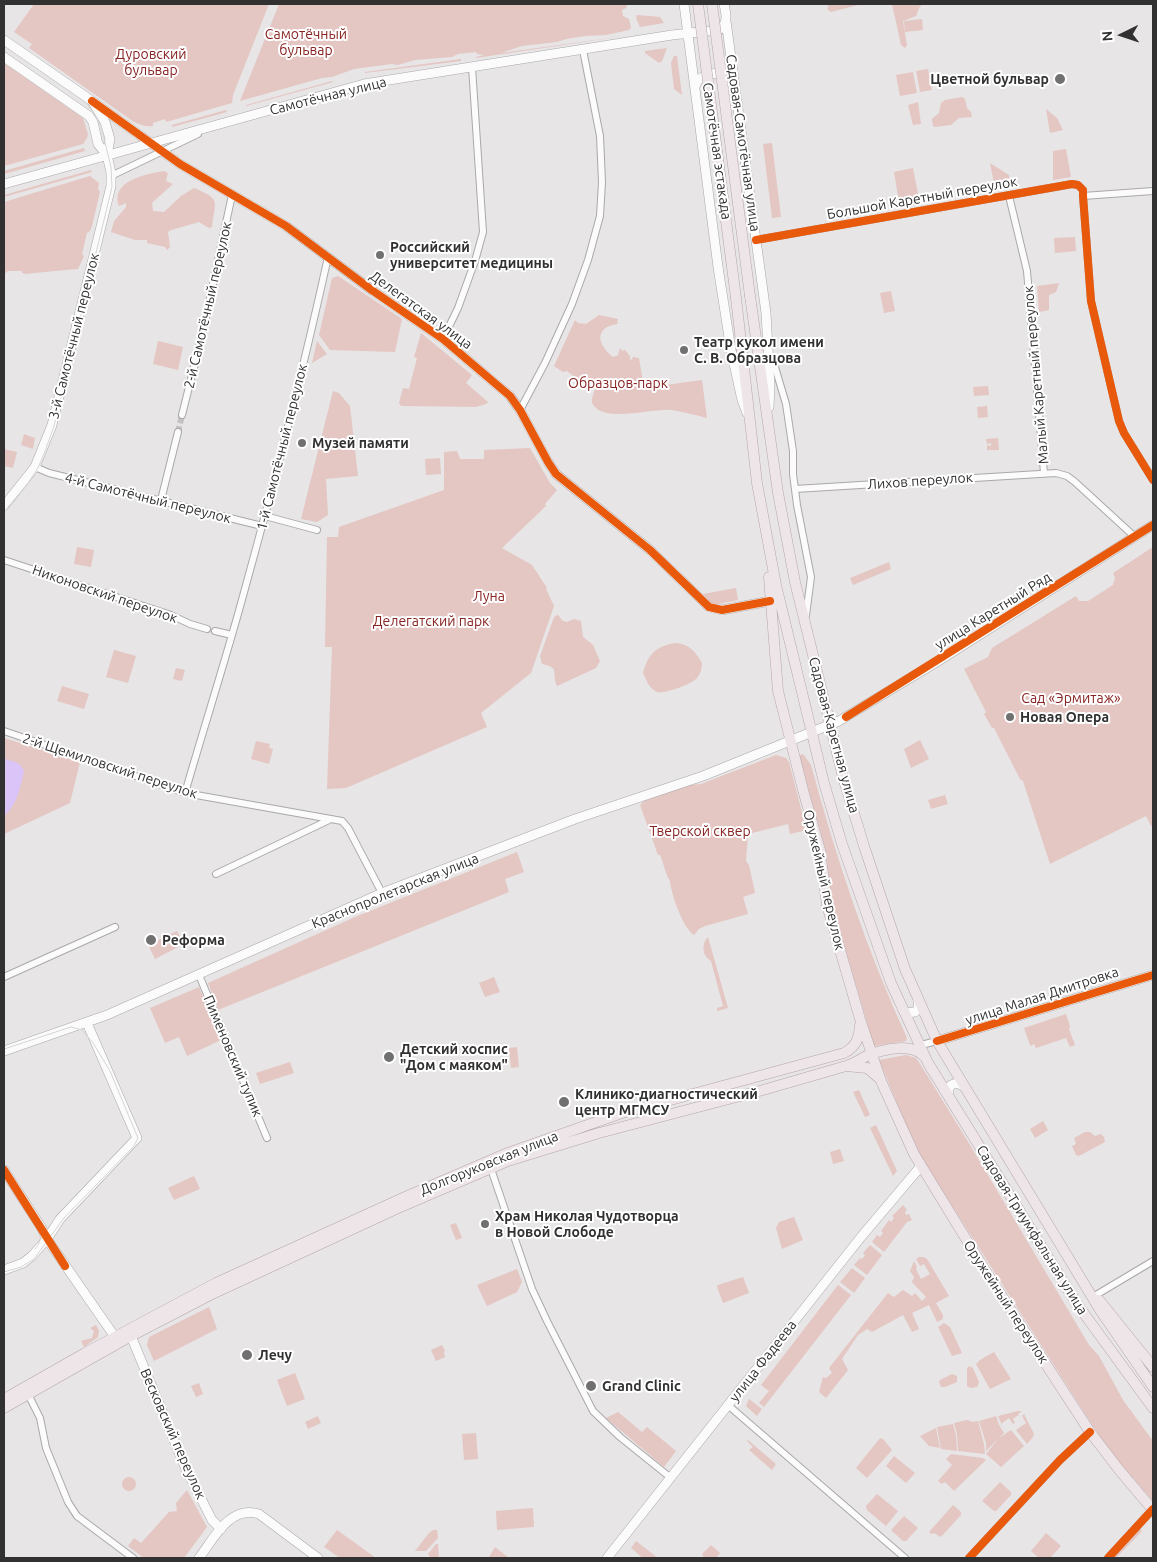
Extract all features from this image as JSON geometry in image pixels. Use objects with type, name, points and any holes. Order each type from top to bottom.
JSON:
[{"type":"main road","points":[[684,4],[725,315],[742,400],[750,421]]},
{"type":"main road","name":"Самотёчная эстакада","points":[[698,4],[750,421]]},
{"type":"main road","name":"Самотёчная эстакада","points":[[712,4],[768,418]]},
{"type":"main road","name":"Садовая-Самотёчная улица","points":[[724,4],[766,313],[770,385],[768,418]]},
{"type":"main road","name":"Самотёчная улица","points":[[4,184],[364,84],[721,29],[725,24],[726,18]]},
{"type":"main road","name":"Делегатская улица","points":[[4,40],[180,164],[278,221],[443,339],[505,391],[520,410],[552,470],[650,550],[713,609],[722,610],[770,601]]},
{"type":"main road","points":[[4,57],[84,112],[92,122],[98,144],[107,155]]},
{"type":"main road","points":[[694,90],[696,82],[701,77],[723,73],[729,75],[736,87]]},
{"type":"main road","name":"Делегатская улица","points":[[92,101],[106,122],[111,141],[107,155]]},
{"type":"main road","name":"3-й Самотёчный переулок","points":[[4,506],[36,467],[52,425],[111,186],[107,155]]},
{"type":"main road","name":"Садовая-Каретная улица","points":[[768,418],[786,536],[843,777],[900,954],[918,1002],[937,1041]]},
{"type":"main road","name":"Садовая-Каретная улица","points":[[750,421],[757,483],[766,536],[811,733],[842,844],[878,947],[919,1045]]},
{"type":"main road","name":"улица Каретный Ряд","points":[[790,741],[846,717],[940,660],[1153,525]]},
{"type":"main road","name":"Садовая-Каретная улица","points":[[766,536],[778,692],[790,741]]},
{"type":"main road","name":"Краснопролетарская улица","points":[[4,1051],[87,1023],[382,893],[599,811],[702,776],[790,741]]},
{"type":"main road","name":"Оружейный переулок","points":[[790,741],[820,850],[827,905],[860,1019]]},
{"type":"main road","name":"улица Малая Дмитровка","points":[[937,1041],[1153,975]]},
{"type":"main road","points":[[902,1008],[906,1013],[915,1012],[918,1008],[918,1002]]},
{"type":"main road","points":[[844,1053],[853,1048],[857,1041],[860,1019]]},
{"type":"main road","points":[[860,1019],[881,1081]]},
{"type":"main road","points":[[4,1270],[28,1260],[47,1239],[60,1219],[137,1138],[87,1023]]},
{"type":"main road","name":"Садовая-Триумфальная улица","points":[[937,1041],[1109,1325],[1153,1386]]},
{"type":"main road","name":"Садовая-Триумфальная улица","points":[[919,1045],[1077,1304],[1153,1408]]},
{"type":"main road","points":[[846,1066],[871,1054],[904,1048],[918,1050],[926,1057]]},
{"type":"main road","name":"Долгоруковская улица","points":[[4,1399],[216,1283],[413,1193],[505,1154],[619,1114],[844,1053]]},
{"type":"main road","name":"Долгоруковская улица","points":[[4,1408],[131,1336],[210,1295],[396,1209],[491,1168],[560,1145],[846,1066],[867,1068],[881,1081]]},
{"type":"main road","name":"Оружейный переулок","points":[[881,1081],[896,1117],[921,1166],[988,1275],[1090,1432],[1153,1509]]},
{"type":"main road","points":[[949,1097],[949,1087],[954,1083],[960,1083],[965,1087]]},
{"type":"main road","name":"улица Фадеева","points":[[607,1558],[861,1237],[921,1166]]},
{"type":"main road","points":[[4,1170],[47,1239],[115,1337]]},
{"type":"main road","points":[[1078,1274],[1153,1367]]},
{"type":"main road","name":"Весковский переулок","points":[[131,1336],[182,1462],[212,1520],[221,1529]]},
{"type":"main road","points":[[199,1558],[230,1519],[240,1513],[253,1512],[259,1514],[318,1558]]},
{"type":"street","points":[[520,410],[545,363],[572,304],[588,260],[600,216],[602,182],[600,136],[584,50]]},
{"type":"street","points":[[443,339],[463,297],[483,232],[472,67]]},
{"type":"street","points":[[111,176],[210,128]]},
{"type":"street","name":"Большой Каретный переулок","points":[[756,240],[1075,184],[1080,187],[1083,196]]},
{"type":"street","points":[[1153,191],[1083,196],[1087,264],[1092,304],[1119,421],[1124,433],[1153,480]]},
{"type":"street","name":"2-й Самотёчный переулок","points":[[182,415],[202,335],[232,195]]},
{"type":"street","name":"Малый Каретный переулок","points":[[1009,196],[1027,272],[1044,473],[1056,473],[1067,476],[1135,536]]},
{"type":"street","name":"1-й Самотёчный переулок","points":[[185,793],[262,526],[328,257]]},
{"type":"street","points":[[768,344],[786,404],[793,451],[792,468],[795,489],[811,577],[806,626]]},
{"type":"street","points":[[160,500],[178,432]]},
{"type":"street","name":"4-й Самотёчный переулок","points":[[36,467],[49,473],[262,526]]},
{"type":"street","name":"Лихов переулок","points":[[795,489],[1044,473]]},
{"type":"street","points":[[264,516],[317,530]]},
{"type":"street","name":"Никоновский переулок","points":[[4,560],[163,612],[190,624],[207,628]]},
{"type":"street","points":[[215,631],[232,635]]},
{"type":"street","name":"2-й Щемиловский переулок","points":[[4,731],[185,793],[341,821],[345,824],[382,893]]},
{"type":"street","points":[[216,874],[330,820]]},
{"type":"street","points":[[4,977],[115,927]]},
{"type":"street","name":"Пименовский тупик","points":[[199,975],[267,1138]]},
{"type":"street","points":[[904,1048],[937,1041]]},
{"type":"street","points":[[844,1053],[871,1054]]},
{"type":"street","points":[[759,1075],[765,1076],[768,1081],[767,1086],[763,1090]]},
{"type":"street","points":[[619,1114],[614,1122],[617,1126],[623,1127]]},
{"type":"street","points":[[491,1168],[532,1288],[547,1322],[591,1408],[599,1419],[671,1478]]},
{"type":"street","points":[[1096,1296],[1153,1261]]},
{"type":"street","points":[[28,1394],[40,1418],[46,1448],[68,1502],[77,1516],[133,1558]]},
{"type":"street","points":[[729,1406],[905,1558]]},
{"type":"street","points":[[969,1558],[1060,1460],[1090,1432]]},
{"type":"street","points":[[1108,1558],[1153,1509]]},
{"type":"green space","name":"Дуровский бульвар","points":[[34,4],[269,4],[233,95],[232,103],[166,122],[165,119],[150,126],[134,122],[29,48],[32,44],[14,32]]},
{"type":"green space","name":"Самотёчный бульвар","points":[[279,4],[627,4],[626,8],[622,10],[623,16],[629,19],[631,28],[606,35],[585,36],[557,42],[522,46],[501,53],[624,36],[476,58],[484,55],[477,54],[476,52],[458,54],[452,57],[415,60],[398,65],[392,64],[354,69],[332,77],[322,78],[240,101]]},
{"type":"green space","points":[[829,4],[862,4],[831,12],[827,9]]},
{"type":"green space","points":[[892,4],[922,4],[916,16],[903,21],[907,45],[905,48],[901,45]]},
{"type":"green space","points":[[637,15],[660,17],[664,23],[640,27],[636,18]]},
{"type":"green space","points":[[922,19],[923,30],[905,32],[904,21]]},
{"type":"green space","points":[[667,48],[662,61],[659,63],[645,53],[645,51]]},
{"type":"green space","points":[[674,56],[677,56],[682,95],[674,89],[671,63]]},
{"type":"green space","points":[[461,59],[461,61],[365,73],[365,72]]},
{"type":"green space","points":[[4,63],[83,118],[88,134],[83,144],[4,166]]},
{"type":"green space","points":[[928,69],[932,90],[920,92],[916,71]]},
{"type":"green space","points":[[913,72],[917,93],[900,96],[896,75]]},
{"type":"green space","points":[[333,82],[246,106],[246,105]]},
{"type":"green space","points":[[962,97],[965,99],[972,117],[959,118],[951,125],[933,126],[932,119],[939,113],[941,103],[945,100]]},
{"type":"green space","points":[[918,102],[921,124],[913,125],[908,105]]},
{"type":"green space","points":[[1046,109],[1057,118],[1063,130],[1050,133]]},
{"type":"green space","points":[[226,110],[227,112],[172,127],[172,125]]},
{"type":"green space","points":[[772,143],[781,217],[772,218],[763,144]]},
{"type":"green space","points":[[84,148],[85,151],[4,174],[4,171]]},
{"type":"green space","points":[[1066,149],[1071,177],[1053,180],[1053,151]]},
{"type":"green space","points":[[990,163],[1009,175],[1010,186],[995,189]]},
{"type":"green space","points":[[913,168],[920,204],[900,208],[894,172]]},
{"type":"green space","points":[[91,170],[92,172],[4,197],[4,195]]},
{"type":"green space","points":[[164,171],[168,173],[166,181],[173,184],[152,203],[153,211],[164,212],[181,196],[194,188],[209,195],[215,202],[212,227],[209,228],[199,222],[171,230],[168,232],[170,247],[167,250],[165,247],[147,243],[147,240],[135,240],[111,232],[114,221],[126,207],[126,203],[119,206],[118,197],[120,190],[125,184],[149,174]]},
{"type":"green space","points":[[90,176],[99,183],[98,189],[100,192],[92,226],[87,233],[82,254],[84,256],[78,269],[26,274],[22,273],[22,271],[8,271],[4,274],[4,202]]},
{"type":"green space","points":[[1075,237],[1076,251],[1055,253],[1054,238]]},
{"type":"green space","points":[[338,276],[402,319],[395,352],[330,350],[319,335],[332,278]]},
{"type":"green space","points":[[1059,283],[1056,292],[1049,295],[1049,310],[1039,312],[1037,286]]},
{"type":"green space","points":[[891,291],[895,311],[884,313],[880,293]]},
{"type":"green space","name":"Образцов-парк","points":[[599,315],[618,319],[617,323],[619,324],[607,327],[603,331],[600,339],[601,343],[613,357],[618,355],[620,348],[622,351],[625,350],[630,356],[630,360],[633,357],[639,358],[644,388],[702,380],[707,418],[672,410],[610,414],[595,407],[592,401],[595,389],[582,386],[567,371],[563,372],[554,366],[575,320],[578,323],[586,324]]},
{"type":"green space","points":[[421,333],[472,375],[466,383],[488,402],[486,404],[476,407],[401,406],[399,403],[403,388],[409,389],[417,358],[414,357]]},
{"type":"green space","points":[[158,341],[183,347],[178,370],[153,364]]},
{"type":"green space","points":[[317,341],[327,354],[312,363]]},
{"type":"green space","points":[[988,386],[989,395],[974,396],[973,387]]},
{"type":"green space","points":[[333,391],[339,393],[350,406],[358,476],[326,479],[328,515],[317,522],[301,519]]},
{"type":"green space","points":[[987,406],[988,417],[978,418],[977,407]]},
{"type":"green space","points":[[24,434],[35,438],[33,449],[21,445]]},
{"type":"green space","points":[[998,438],[999,450],[987,450],[987,445],[991,446],[991,443],[987,444],[986,439]]},
{"type":"green space","name":"Делегатский парк","points":[[530,448],[550,483],[557,490],[545,504],[546,506],[502,548],[532,565],[547,588],[554,606],[531,673],[481,713],[487,727],[346,788],[327,789],[332,647],[325,647],[327,537],[338,537],[339,527],[444,490],[444,452],[457,451],[460,459],[484,459],[484,450]]},
{"type":"green space","points":[[4,449],[17,452],[13,468],[4,466]]},
{"type":"green space","points":[[440,458],[441,474],[426,475],[425,459]]},
{"type":"green space","points":[[77,547],[94,550],[91,567],[74,564]]},
{"type":"green space","name":"Сад «Эрмитаж»","points":[[1153,547],[1153,826],[1151,826],[1146,816],[1050,864],[1023,781],[1020,779],[994,728],[992,728],[984,714],[986,712],[964,669],[988,657],[992,648],[1076,596],[1079,601],[1088,601],[1113,585],[1115,578],[1113,573]]},
{"type":"green space","points":[[889,562],[891,569],[853,585],[850,578]]},
{"type":"green space","points":[[736,588],[738,600],[713,605],[703,594]]},
{"type":"green space","points":[[558,615],[563,621],[567,622],[574,619],[581,621],[583,637],[593,645],[600,661],[596,668],[557,686],[554,669],[542,664],[540,656],[553,620]]},
{"type":"green space","points":[[676,643],[685,645],[695,652],[702,663],[700,672],[697,678],[684,686],[666,692],[654,691],[643,673],[647,661],[658,649]]},
{"type":"green space","points":[[114,650],[136,656],[128,683],[106,677]]},
{"type":"green space","points":[[176,668],[185,670],[182,681],[173,679]]},
{"type":"green space","points":[[62,686],[89,694],[84,709],[57,701]]},
{"type":"green space","points":[[4,738],[80,762],[70,803],[4,834]]},
{"type":"green space","points":[[920,740],[929,759],[911,768],[904,749]]},
{"type":"green space","points":[[256,741],[270,744],[269,748],[273,749],[269,764],[251,759]]},
{"type":"green space","points":[[802,754],[811,765],[853,904],[892,1005],[907,1038],[906,1041],[874,1046],[832,904],[826,851],[799,756]]},
{"type":"green space","name":"Тверской сквер","points":[[776,755],[786,758],[789,762],[806,828],[803,831],[790,834],[788,824],[748,834],[746,861],[749,865],[755,893],[743,897],[748,914],[705,926],[694,935],[678,910],[670,881],[660,855],[658,855],[640,805],[644,801],[688,785],[701,784]]},
{"type":"green space","points":[[945,795],[948,804],[931,809],[928,800]]},
{"type":"green space","points":[[517,852],[524,872],[505,879],[509,892],[218,1010],[208,983],[355,917]]},
{"type":"green space","points":[[177,931],[184,944],[155,959],[148,945]]},
{"type":"green space","points":[[708,937],[728,1008],[717,1011],[717,1008],[723,1006],[711,961],[704,953],[704,943]]},
{"type":"green space","points":[[494,977],[500,992],[485,997],[479,983]]},
{"type":"green space","points":[[199,987],[221,1040],[187,1056],[179,1037],[165,1043],[150,1008]]},
{"type":"green space","points":[[1066,1014],[1075,1045],[1070,1047],[1066,1038],[1036,1048],[1034,1044],[1030,1045],[1024,1028]]},
{"type":"green space","points":[[517,1047],[519,1067],[511,1068],[509,1048]]},
{"type":"green space","points":[[906,1055],[916,1058],[922,1067],[1089,1345],[1099,1356],[1123,1400],[1153,1441],[1153,1501],[1100,1437],[924,1162],[879,1060]]},
{"type":"green space","points":[[290,1062],[294,1073],[260,1084],[256,1073]]},
{"type":"green space","points":[[859,1090],[870,1115],[865,1117],[853,1092]]},
{"type":"green space","points":[[1043,1121],[1048,1130],[1035,1138],[1030,1129]]},
{"type":"green space","points":[[876,1125],[897,1171],[893,1176],[870,1128]]},
{"type":"green space","points":[[1085,1132],[1090,1132],[1095,1136],[1101,1134],[1105,1142],[1079,1156],[1076,1155],[1072,1146],[1076,1144],[1074,1138]]},
{"type":"green space","points":[[840,1149],[844,1161],[833,1164],[830,1152]]},
{"type":"green space","points":[[194,1176],[200,1189],[174,1200],[168,1188]]},
{"type":"green space","points":[[903,1205],[907,1210],[905,1212],[906,1215],[909,1214],[912,1220],[907,1222],[884,1252],[872,1242],[877,1235],[880,1237],[883,1233],[881,1231],[889,1220],[891,1222],[894,1218],[892,1216]]},
{"type":"green space","points":[[794,1217],[803,1240],[782,1249],[776,1228],[779,1222]]},
{"type":"green space","points":[[456,1223],[462,1238],[456,1240],[450,1225]]},
{"type":"green space","points":[[870,1245],[882,1255],[867,1275],[854,1265],[860,1258],[862,1259],[865,1255],[863,1253]]},
{"type":"green space","points":[[919,1257],[927,1259],[949,1296],[936,1303],[943,1315],[943,1319],[937,1322],[929,1305],[912,1313],[919,1329],[912,1332],[903,1315],[872,1332],[867,1329],[858,1335],[842,1359],[848,1370],[826,1398],[819,1392],[823,1377],[826,1378],[832,1373],[829,1368],[888,1293],[894,1297],[903,1290],[912,1296],[915,1293],[922,1301],[926,1297],[912,1282],[914,1277],[910,1271],[914,1261],[921,1279],[930,1274],[924,1264],[920,1266],[916,1259]]},
{"type":"green space","points":[[852,1268],[865,1278],[854,1293],[840,1282]]},
{"type":"green space","points":[[517,1269],[522,1282],[517,1292],[487,1306],[477,1285]]},
{"type":"green space","points":[[743,1277],[749,1293],[723,1303],[718,1285]]},
{"type":"green space","points":[[838,1285],[851,1295],[764,1407],[759,1403],[769,1391],[761,1385]]},
{"type":"green space","points":[[209,1307],[217,1329],[154,1361],[147,1345],[149,1337]]},
{"type":"green space","points":[[944,1323],[950,1327],[962,1353],[952,1356],[938,1327]]},
{"type":"green space","points":[[96,1325],[99,1331],[98,1337],[84,1347],[81,1341],[92,1338],[94,1331],[90,1328]]},
{"type":"green space","points":[[442,1345],[445,1357],[436,1361],[431,1350]]},
{"type":"green space","points":[[994,1352],[1011,1379],[990,1389],[976,1364]]},
{"type":"green space","points":[[969,1366],[973,1368],[979,1382],[977,1387],[971,1388],[967,1386],[967,1369]]},
{"type":"green space","points":[[295,1373],[305,1399],[287,1406],[277,1380]]},
{"type":"green space","points":[[952,1374],[957,1376],[957,1382],[941,1387],[940,1380]]},
{"type":"green space","points":[[199,1383],[203,1394],[196,1397],[191,1386]]},
{"type":"green space","points":[[749,1399],[762,1409],[757,1416],[746,1406]]},
{"type":"green space","points":[[1022,1411],[1018,1414],[1020,1417],[1018,1415],[1013,1419],[1015,1423],[1013,1424],[1009,1418],[1001,1424],[998,1416]]},
{"type":"green space","points":[[618,1412],[642,1432],[647,1427],[676,1451],[664,1467],[606,1418]]},
{"type":"green space","points":[[1024,1414],[1034,1434],[1027,1444],[1016,1430],[1026,1423],[1022,1416]]},
{"type":"green space","points":[[318,1416],[321,1423],[308,1429],[305,1422]]},
{"type":"green space","points":[[996,1416],[1004,1433],[986,1451],[986,1443],[979,1421]]},
{"type":"green space","points":[[967,1420],[978,1421],[985,1454],[958,1451],[954,1423]]},
{"type":"green space","points":[[953,1424],[957,1451],[941,1449],[937,1427]]},
{"type":"green space","points":[[936,1428],[940,1448],[929,1446],[920,1436]]},
{"type":"green space","points":[[1011,1430],[1024,1446],[1001,1467],[986,1454],[999,1438]]},
{"type":"green space","points":[[476,1433],[478,1459],[464,1460],[462,1434]]},
{"type":"green space","points":[[880,1438],[892,1450],[867,1478],[856,1468]]},
{"type":"green space","points":[[748,1440],[776,1464],[772,1470],[749,1450],[753,1447]]},
{"type":"green space","points":[[951,1454],[986,1460],[954,1491],[945,1482],[942,1484],[938,1481],[952,1465],[946,1459]]},
{"type":"green space","points":[[894,1456],[915,1473],[906,1483],[886,1466]]},
{"type":"green space","points":[[126,1477],[132,1477],[136,1484],[132,1491],[126,1491],[122,1487],[122,1481]]},
{"type":"green space","points":[[1000,1482],[1011,1492],[1011,1495],[994,1511],[982,1501]]},
{"type":"green space","points":[[187,1490],[207,1527],[184,1558],[144,1558],[128,1546],[134,1538],[141,1543],[169,1512],[177,1511],[176,1503]]},
{"type":"green space","points":[[877,1494],[898,1511],[886,1526],[867,1510],[866,1506]]},
{"type":"green space","points":[[953,1505],[961,1512],[961,1515],[941,1537],[929,1532]]},
{"type":"green space","points":[[533,1508],[534,1527],[497,1530],[496,1511]]},
{"type":"green space","points":[[904,1516],[918,1528],[906,1541],[903,1541],[891,1530]]},
{"type":"green space","points":[[1139,1528],[1142,1531],[1116,1558],[1113,1558]]},
{"type":"green space","points":[[337,1530],[376,1558],[340,1558],[324,1547]]},
{"type":"green space","points":[[437,1530],[438,1538],[426,1551],[415,1551],[429,1533]]},
{"type":"green space","points":[[1046,1533],[1061,1546],[1050,1558],[1039,1558],[1031,1551]]},
{"type":"green space","points":[[636,1541],[658,1558],[643,1558],[631,1548]]},
{"type":"green space","points":[[438,1544],[439,1558],[431,1558],[428,1554]]},
{"type":"green space","points":[[711,1545],[720,1553],[716,1558],[704,1558],[702,1554]]},
{"type":"green space","points":[[495,1547],[509,1558],[489,1557]]},
{"type":"shaded area","points":[[4,759],[19,764],[24,772],[15,802],[4,816]]},
{"type":"tunnel","points":[[178,432],[182,415]]},
{"type":"tram line","points":[[4,46],[85,102],[94,113],[101,126],[111,167],[112,187],[54,426],[38,468],[4,512]]},
{"type":"tram line","points":[[4,1049],[71,1027],[82,1030],[93,1043],[110,1071],[138,1138],[134,1146],[64,1218],[34,1259],[21,1267],[4,1272]]},
{"type":"tram line","points":[[4,1173],[31,1212],[39,1228],[40,1241],[35,1249]]},
{"type":"cycle path","points":[[92,101],[180,164],[286,226],[373,291],[443,339],[510,396],[520,410],[556,474],[650,550],[709,607],[722,610],[770,601]]},
{"type":"cycle path","points":[[756,240],[1072,184],[1078,185],[1083,190],[1091,301],[1119,421],[1124,433],[1153,480]]},
{"type":"cycle path","points":[[846,717],[1153,525]]},
{"type":"cycle path","points":[[937,1041],[1153,975]]},
{"type":"cycle path","points":[[4,1170],[65,1266]]},
{"type":"cycle path","points":[[969,1558],[1060,1460],[1090,1432]]},
{"type":"cycle path","points":[[1108,1558],[1153,1509]]},
{"type":"place","name":"Цветной бульвар","points":[[1060,79]]},
{"type":"place","name":"Российский университет медицины","points":[[380,255]]},
{"type":"place","name":"Театр кукол имени С. В. Образцова","points":[[684,350]]},
{"type":"place","name":"Музей памяти","points":[[302,443]]},
{"type":"place","name":"Новая Опера","points":[[1010,717]]},
{"type":"place","name":"Реформа","points":[[151,940]]},
{"type":"place","name":"Детский хоспис \"Дом с маяком\"","points":[[389,1057]]},
{"type":"place","name":"Клинико-диагностический центр МГМСУ","points":[[564,1102]]},
{"type":"place","name":"Храм Николая Чудотворца в Новой Слободе","points":[[485,1224]]},
{"type":"place","name":"Лечу","points":[[247,1355]]},
{"type":"place","name":"Grand Clinic","points":[[591,1386]]},
{"type":"park label","name":"Луна","points":[[489,596]]}]
